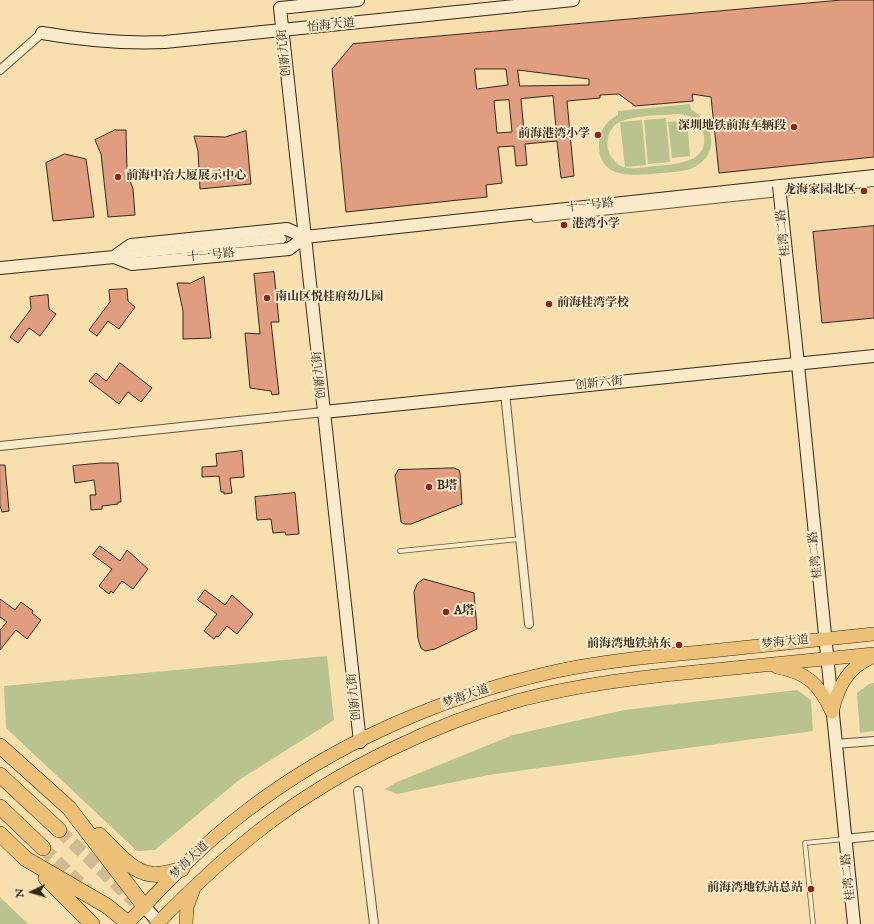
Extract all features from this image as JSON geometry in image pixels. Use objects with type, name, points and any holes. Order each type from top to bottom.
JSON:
[{"type":"highway","points":[[0,738],[24,768]]},
{"type":"highway","points":[[0,746],[139,870],[157,875],[182,869]]},
{"type":"highway","points":[[0,775],[59,830]]},
{"type":"highway","points":[[0,807],[43,848]]},
{"type":"highway","points":[[69,808],[144,906]]},
{"type":"highway","points":[[0,834],[92,924]]},
{"type":"highway","points":[[26,859],[107,906],[128,924]]},
{"type":"main road","name":"梦海大道","points":[[128,924],[144,906],[223,830],[287,781],[393,725],[439,706],[484,690],[559,671],[674,654],[874,634]]},
{"type":"main road","name":"梦海大道","points":[[159,924],[195,886],[269,823],[316,791],[362,764],[453,723],[521,700],[593,684],[633,678],[874,655]]},
{"type":"main road","points":[[832,712],[839,687],[843,679],[860,663],[874,655]]},
{"type":"main road","points":[[765,665],[788,669],[810,679],[820,690],[832,712]]},
{"type":"main road","points":[[186,924],[187,907],[195,886]]},
{"type":"street","name":"怡海大道","points":[[280,8],[358,0]]},
{"type":"street","name":"怡海大道","points":[[42,33],[84,40],[138,43],[283,30],[573,0]]},
{"type":"street","name":"创新九街","points":[[280,8],[360,742]]},
{"type":"street","points":[[0,70],[42,33]]},
{"type":"street","name":"十一号路","points":[[0,268],[114,257],[132,264],[289,248],[305,237],[345,232],[874,176]]},
{"type":"street","points":[[424,230],[874,182]]},
{"type":"street","name":"桂湾二路","points":[[780,186],[826,659],[854,924]]},
{"type":"street","name":"十一号路","points":[[114,257],[131,245],[286,229],[305,237]]},
{"type":"street","points":[[114,257],[282,239]]},
{"type":"street","name":"创新六街","points":[[324,412],[797,359],[874,356]]},
{"type":"street","points":[[504,393],[529,624]]},
{"type":"street","points":[[0,446],[324,412]]},
{"type":"street","points":[[835,744],[874,741]]},
{"type":"street","points":[[358,790],[374,924]]},
{"type":"street","points":[[845,839],[874,836]]},
{"type":"street","points":[[144,906],[159,924]]},
{"type":"lane","points":[[400,551],[520,539]]},
{"type":"lane","points":[[813,924],[805,843],[845,839]]},
{"type":"green space","points":[[690,104],[691,109],[705,121],[709,129],[711,145],[708,153],[703,161],[695,167],[683,171],[631,175],[621,174],[612,170],[605,165],[600,156],[599,139],[604,126],[618,115],[618,111]],"holes":[[[681,114],[689,116],[698,122],[702,129],[704,140],[703,149],[691,160],[639,168],[624,167],[614,161],[608,150],[607,144],[613,127],[618,123],[643,116]]]},
{"type":"green space","points":[[666,118],[670,162],[648,164],[644,120]]},
{"type":"green space","points":[[642,120],[646,165],[625,167],[620,122]]},
{"type":"green space","points":[[687,120],[690,156],[672,158],[668,122]]},
{"type":"green space","points":[[327,656],[334,720],[239,780],[155,850],[137,851],[6,728],[4,686]]},
{"type":"green space","points":[[874,683],[874,731],[860,733],[857,693],[869,684]]},
{"type":"green space","points":[[797,690],[811,700],[813,731],[488,775],[397,794],[385,789],[397,782],[513,735],[624,710]]},
{"type":"green space","points":[[0,897],[28,924],[0,924]]},
{"type":"building","name":"深圳地铁前海车辆段","points":[[842,0],[874,0],[874,157],[719,173],[711,97],[692,94],[693,101],[635,106],[619,94],[600,95],[600,98],[567,101],[574,176],[561,178],[557,141],[525,144],[527,165],[516,166],[514,146],[498,147],[502,183],[486,185],[487,197],[346,212],[332,69],[353,44]],"holes":[[[475,69],[506,69],[508,85],[477,89]],[[518,70],[589,79],[589,85],[520,86]],[[553,96],[556,128],[524,131],[521,99]],[[509,100],[512,132],[497,133],[494,101]]]},
{"type":"building","name":"前海中冶大厦展示中心","points":[[115,130],[126,130],[127,172],[133,189],[135,215],[108,217],[101,154],[95,140]]},
{"type":"building","points":[[246,131],[251,184],[200,189],[198,151],[194,136],[225,137]]},
{"type":"building","points":[[65,154],[86,159],[94,217],[53,221],[46,163]]},
{"type":"building","points":[[874,226],[874,318],[822,323],[813,232]]},
{"type":"building","points":[[274,272],[279,322],[271,322],[279,394],[272,395],[271,391],[250,388],[245,333],[260,334],[254,274]]},
{"type":"building","points":[[204,277],[211,338],[183,339],[183,311],[177,283],[190,283]]},
{"type":"building","points":[[127,289],[128,301],[135,307],[119,329],[108,321],[97,336],[89,330],[110,302],[109,290]]},
{"type":"building","points":[[48,295],[49,309],[56,314],[40,336],[29,328],[18,343],[10,337],[31,309],[30,297]]},
{"type":"building","points":[[120,363],[152,388],[141,402],[128,392],[119,404],[89,381],[96,373],[106,381]]},
{"type":"building","points":[[242,451],[244,477],[230,478],[232,493],[224,494],[224,492],[221,492],[219,476],[202,477],[202,467],[217,466],[216,454]]},
{"type":"building","points":[[118,463],[121,502],[118,502],[118,504],[102,506],[102,509],[91,510],[90,495],[96,495],[94,480],[75,483],[73,466]]},
{"type":"building","points":[[0,465],[5,465],[9,511],[2,512],[0,506]]},
{"type":"building","name":"B塔","points":[[454,468],[459,470],[460,473],[462,504],[411,524],[404,524],[401,522],[395,476],[398,470]]},
{"type":"building","points":[[295,493],[299,534],[286,535],[285,532],[273,533],[271,519],[257,520],[255,497]]},
{"type":"building","points":[[100,546],[120,561],[127,550],[148,569],[133,589],[122,581],[113,593],[111,591],[109,594],[99,586],[112,569],[93,555]]},
{"type":"building","name":"A塔","points":[[424,579],[474,593],[477,629],[435,649],[425,651],[421,648],[418,639],[414,592],[417,584]]},
{"type":"building","points":[[205,590],[225,605],[232,595],[253,614],[237,634],[227,626],[218,637],[216,636],[214,639],[204,631],[217,614],[198,600]]},
{"type":"building","points":[[0,599],[15,610],[21,602],[33,611],[32,613],[41,620],[27,639],[16,630],[0,650],[0,630],[7,622],[0,617]]},
{"type":"tunnel","points":[[282,239],[303,238]]},
{"type":"tunnel","points":[[59,830],[135,902]]},
{"type":"tunnel","points":[[43,848],[88,891]]},
{"type":"place","name":"深圳地铁前海车辆段","points":[[794,127]]},
{"type":"place","name":"前海港湾小学","points":[[598,135]]},
{"type":"place","name":"前海中冶大厦展示中心","points":[[118,177]]},
{"type":"place","name":"龙海家园北区","points":[[864,191]]},
{"type":"place","name":"港湾小学","points":[[564,225]]},
{"type":"place","name":"南山区悦桂府幼儿园","points":[[267,298]]},
{"type":"place","name":"前海桂湾学校","points":[[549,304]]},
{"type":"place","name":"B塔","points":[[429,487]]},
{"type":"place","name":"A塔","points":[[446,612]]},
{"type":"place","name":"前海湾地铁站东","points":[[679,645]]},
{"type":"place","name":"前海湾地铁站总站","points":[[811,889]]}]
